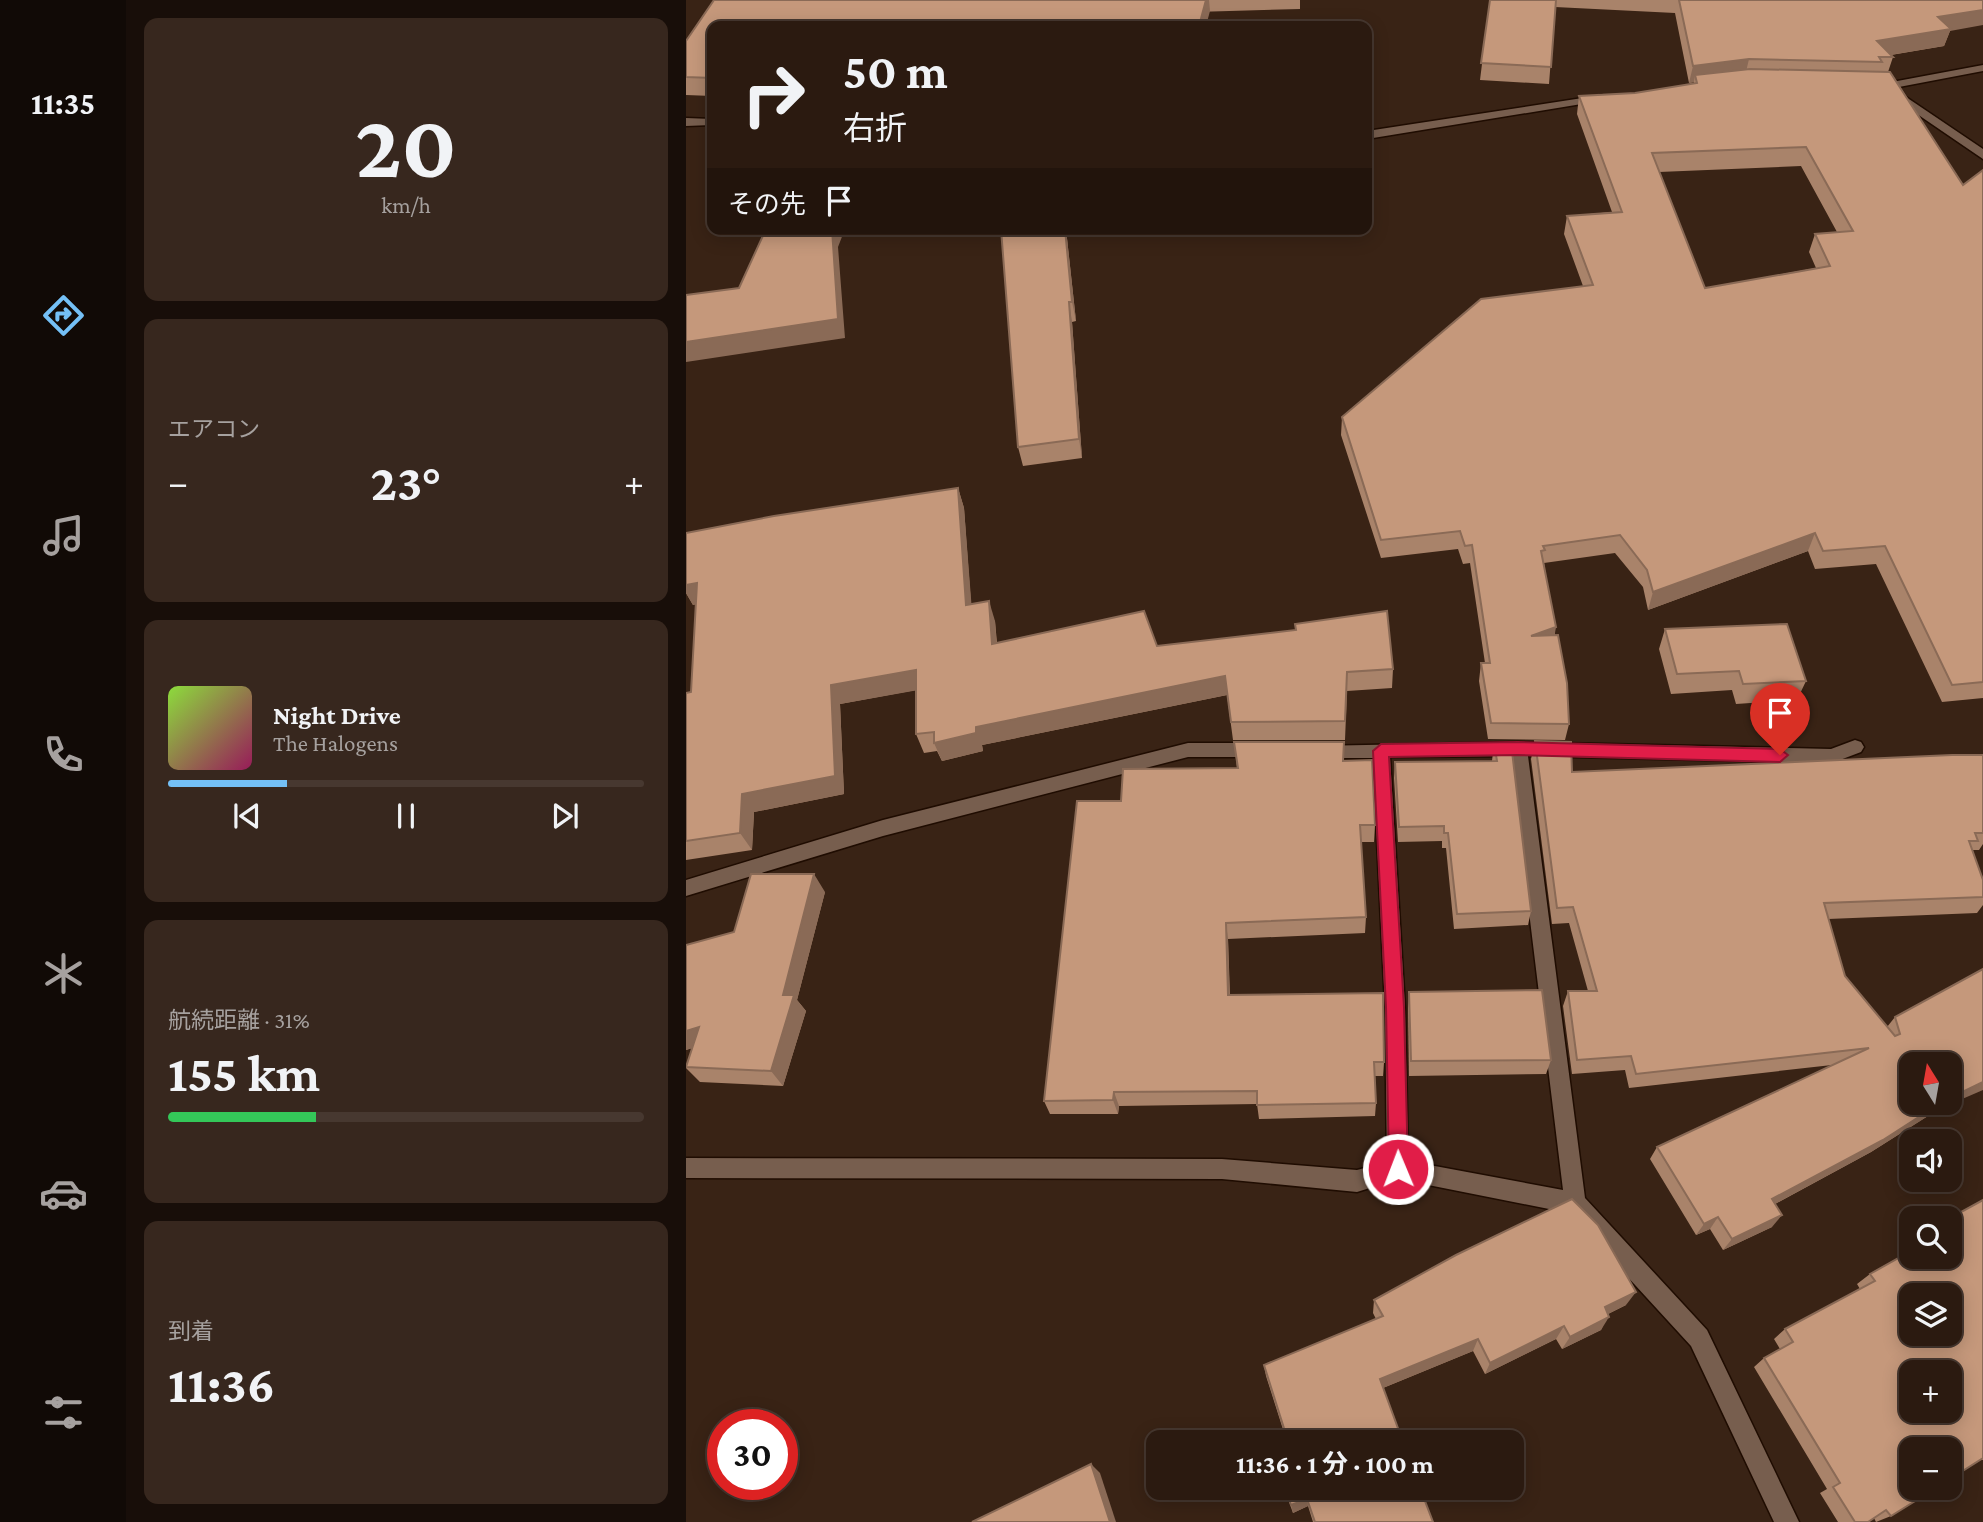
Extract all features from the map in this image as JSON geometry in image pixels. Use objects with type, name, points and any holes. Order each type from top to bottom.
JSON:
[{"type":"street","points":[[1865,84],[1892,85],[1983,68]]},
{"type":"street","points":[[1892,85],[1902,99],[1983,155]]},
{"type":"street","points":[[1372,134],[1621,96]]},
{"type":"street","points":[[686,122],[707,122]]},
{"type":"street","points":[[1298,751],[1518,749],[1832,757],[1855,747]]},
{"type":"street","points":[[1518,749],[1575,1203],[1699,1338],[1787,1522]]},
{"type":"street","points":[[686,888],[883,828],[1188,750],[1270,751]]},
{"type":"street","points":[[1381,751],[1395,1007],[1398,1169]]},
{"type":"street","points":[[686,1168],[1222,1169],[1357,1181],[1398,1169],[1575,1203]]},
{"type":"building","points":[[714,0],[1206,0],[1200,21],[707,21],[707,78],[686,77],[686,41]]},
{"type":"building","points":[[1490,0],[1556,0],[1551,67],[1481,63]]},
{"type":"building","points":[[1679,0],[1983,0],[1983,10],[1938,17],[1951,29],[1877,41],[1893,57],[1879,57],[1882,62],[1749,59],[1693,66]]},
{"type":"building","points":[[1750,69],[1890,72],[1963,185],[1983,170],[1983,682],[1952,685],[1885,546],[1823,551],[1815,533],[1653,592],[1647,570],[1620,535],[1543,546],[1545,550],[1541,551],[1556,627],[1531,636],[1558,635],[1567,683],[1569,724],[1491,723],[1481,663],[1490,663],[1472,545],[1465,546],[1460,531],[1381,540],[1342,417],[1481,299],[1593,285],[1567,216],[1622,212],[1579,96],[1635,93],[1697,83],[1695,75]],"holes":[[[1806,147],[1853,231],[1815,234],[1830,266],[1705,288],[1652,153]]]},
{"type":"building","points":[[763,235],[832,235],[838,319],[686,342],[686,295],[739,288]]},
{"type":"building","points":[[1001,235],[1066,235],[1079,439],[1018,447]]},
{"type":"building","points":[[958,488],[966,605],[989,601],[992,644],[1144,611],[1157,646],[1296,630],[1295,624],[1387,611],[1393,669],[1347,672],[1345,721],[1231,722],[1225,676],[976,727],[976,733],[934,743],[934,732],[916,734],[916,670],[831,685],[835,776],[742,794],[740,833],[686,841],[686,693],[691,692],[697,583],[686,585],[686,533],[774,516]]},
{"type":"building","points":[[1787,624],[1806,681],[1743,684],[1739,671],[1677,674],[1665,629]]},
{"type":"building","points":[[1535,741],[1571,742],[1572,772],[1983,755],[1983,833],[1975,833],[1978,841],[1969,841],[1983,880],[1983,897],[1824,903],[1845,976],[1895,1036],[1900,1034],[1895,1017],[1983,969],[1983,1082],[1962,1092],[1962,1052],[1899,1052],[1899,1115],[1922,1115],[1883,1140],[1772,1199],[1782,1215],[1732,1239],[1718,1217],[1704,1224],[1657,1147],[1869,1048],[1636,1074],[1631,1056],[1577,1060],[1568,991],[1597,991],[1573,907],[1557,908]]},
{"type":"building","points":[[1234,742],[1344,742],[1343,761],[1372,760],[1375,825],[1360,825],[1366,917],[1226,923],[1228,995],[1383,993],[1384,1062],[1374,1062],[1376,1103],[1257,1105],[1257,1091],[1114,1092],[1113,1100],[1044,1101],[1077,801],[1121,801],[1123,769],[1238,768]]},
{"type":"building","points":[[1494,743],[1511,743],[1531,911],[1457,914],[1448,833],[1444,833],[1444,826],[1399,827],[1395,762],[1497,761]]},
{"type":"building","points":[[751,874],[814,874],[783,995],[794,995],[771,1071],[686,1067],[699,1027],[686,1031],[686,945],[734,932]]},
{"type":"building","points":[[1542,990],[1551,1060],[1411,1061],[1409,992]]},
{"type":"building","points":[[1572,1199],[1598,1225],[1636,1292],[1605,1307],[1609,1317],[1570,1337],[1564,1326],[1490,1363],[1478,1339],[1380,1379],[1399,1430],[1285,1430],[1264,1365],[1383,1316],[1374,1300],[1456,1255]]},
{"type":"building","points":[[1983,1200],[1983,1458],[1962,1471],[1962,1437],[1899,1437],[1899,1500],[1917,1500],[1891,1516],[1886,1510],[1868,1522],[1855,1522],[1833,1487],[1840,1483],[1764,1358],[1793,1342],[1785,1329],[1875,1281],[1870,1274],[1899,1258],[1899,1269],[1962,1269],[1962,1211]]},
{"type":"building","points":[[1091,1464],[1110,1522],[972,1522]]},
{"type":"building","points":[[1289,1500],[1304,1500],[1291,1505]]},
{"type":"building","points":[[1307,1500],[1425,1500],[1433,1522],[1315,1522]]},
{"type":"route","points":[[1398,1169],[1395,1007],[1381,751],[1518,749],[1780,755]]}]
